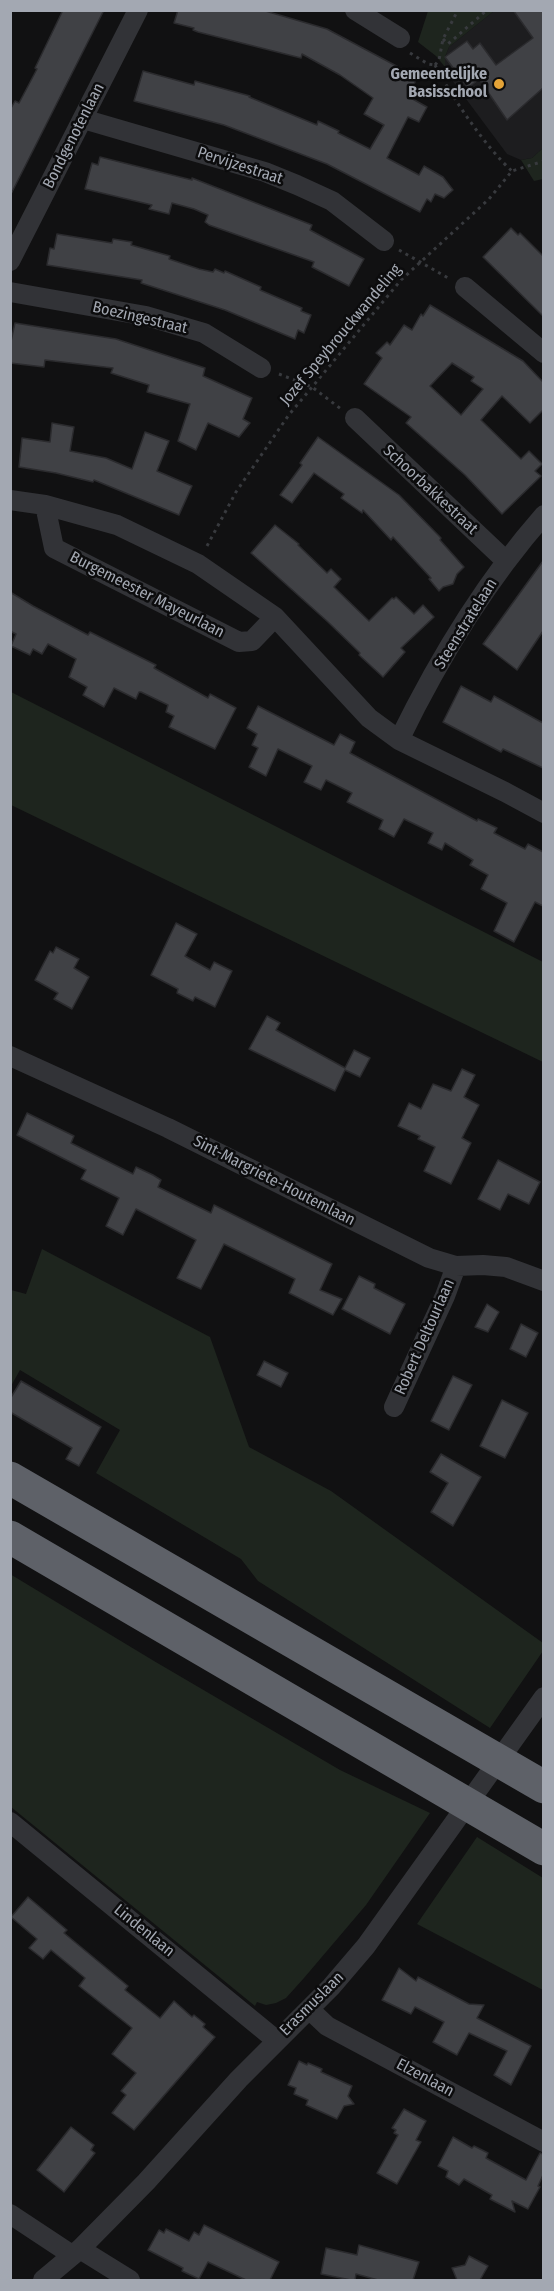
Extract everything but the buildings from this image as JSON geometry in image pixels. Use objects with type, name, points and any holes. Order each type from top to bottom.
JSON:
[{"type":"highway","points":[[10,1478],[543,1787]]},
{"type":"highway","points":[[10,1537],[543,1849]]},
{"type":"street","name":"Bondgenotenlaan","points":[[10,261],[138,10]]},
{"type":"street","points":[[355,10],[400,38]]},
{"type":"street","name":"Pervijzestraat","points":[[83,119],[265,172],[332,201],[384,241]]},
{"type":"street","points":[[465,287],[543,353]]},
{"type":"street","name":"Boezingestraat","points":[[10,292],[146,316],[195,330],[204,333],[261,368]]},
{"type":"street","name":"Schoorbakkestraat","points":[[355,418],[506,561]]},
{"type":"street","points":[[10,500],[45,505],[117,525],[198,564],[274,617],[369,718],[399,740],[543,813]]},
{"type":"street","name":"Burgemeester Mayeurlaan","points":[[45,505],[54,548],[239,642],[252,641],[274,617]]},
{"type":"street","name":"Steenstratelaan","points":[[399,740],[416,704],[471,612],[506,561],[543,515]]},
{"type":"street","name":"Sint-Margriete-Houtemlaan","points":[[10,1056],[168,1128],[429,1258],[456,1266],[506,1267],[543,1281]]},
{"type":"street","name":"Robert Deltourlaan","points":[[394,1407],[445,1296],[456,1266]]},
{"type":"street","name":"Erasmuslaan","points":[[44,2280],[76,2252],[146,2182],[366,1946],[410,1888],[543,1697]]},
{"type":"street","name":"Lindenlaan","points":[[10,1822],[276,2040]]},
{"type":"street","name":"Elzenlaan","points":[[309,2009],[327,2026],[543,2142]]},
{"type":"street","points":[[10,2214],[130,2280]]},
{"type":"path","points":[[435,65],[439,60],[443,39],[458,10]]},
{"type":"path","points":[[443,39],[448,44],[487,10]]},
{"type":"path","points":[[400,38],[406,51],[428,64],[435,65]]},
{"type":"path","points":[[435,65],[443,81],[487,142],[512,171],[543,161]]},
{"type":"path","name":"Jozef Speybrouckwandeling","points":[[198,564],[236,492],[288,416],[400,280],[489,199],[512,171]]},
{"type":"path","points":[[384,241],[465,287]]},
{"type":"path","points":[[261,368],[312,387],[355,418]]},
{"type":"shaded area","points":[[428,11],[494,11],[449,47],[445,57],[445,67],[436,56],[418,42]]},
{"type":"shaded area","name":"Gemeentelijke Basisschool","points":[[494,11],[543,11],[543,148],[532,158],[521,160],[507,154],[449,76],[445,67],[445,57],[449,47]]},
{"type":"shaded area","points":[[543,148],[543,179],[534,181],[521,160],[532,158]]},
{"type":"shaded area","points":[[11,692],[543,962],[543,1062],[11,805]]},
{"type":"shaded area","points":[[42,1249],[210,1337],[249,1447],[331,1491],[543,1643],[543,1651],[490,1728],[258,1581],[241,1559],[96,1473],[120,1430],[20,1370],[11,1386],[11,1290],[26,1294]]},
{"type":"shaded area","points":[[10,1574],[340,1770],[430,1813],[366,1905],[286,1998],[266,2005],[257,2002],[255,2006],[11,1807]]},
{"type":"shaded area","points":[[477,1837],[543,1878],[543,1990],[417,1924]]},
{"type":"place","name":"Gemeentelijke Basisschool","points":[[499,84]]}]
